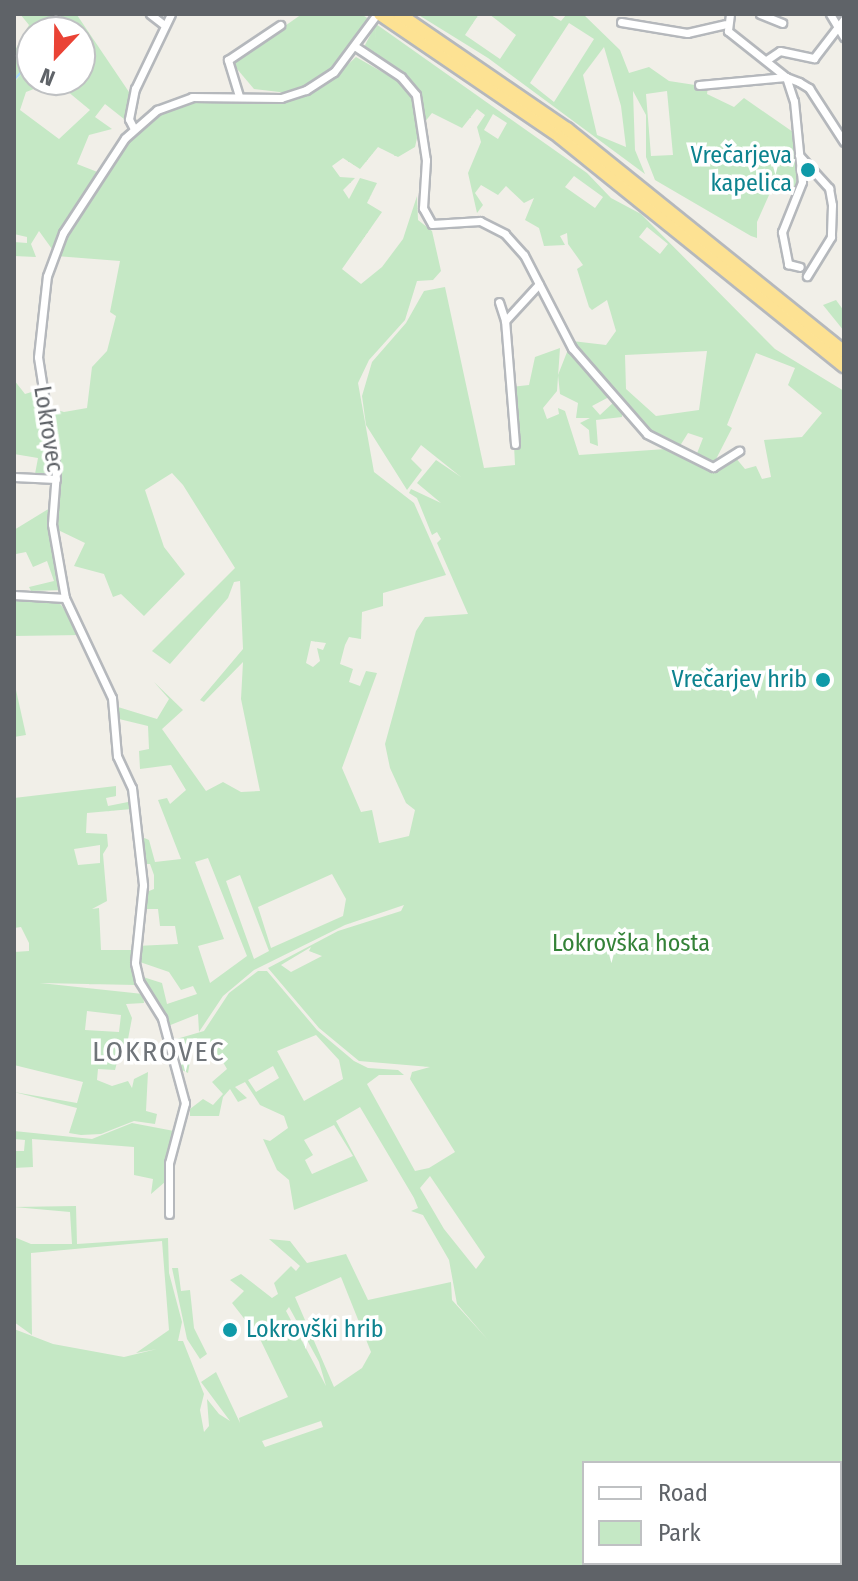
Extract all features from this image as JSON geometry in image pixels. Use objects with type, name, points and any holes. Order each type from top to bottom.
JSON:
[{"type":"highway","points":[[379,14],[560,137],[844,366]]},
{"type":"highway","points":[[399,14],[590,147],[844,352]]},
{"type":"street","points":[[150,14],[163,24]]},
{"type":"street","points":[[171,14],[163,24],[135,89],[129,119],[134,129],[176,102],[239,96],[281,98],[306,90],[334,72],[379,14]]},
{"type":"street","points":[[725,24],[730,14]]},
{"type":"street","points":[[760,14],[782,23]]},
{"type":"street","points":[[830,14],[844,37]]},
{"type":"street","points":[[768,59],[780,51],[814,58],[836,25],[844,19]]},
{"type":"street","points":[[621,22],[687,33],[725,24]]},
{"type":"street","points":[[725,24],[734,37],[768,59],[786,77],[809,88],[844,142]]},
{"type":"street","points":[[239,96],[228,60],[280,25]]},
{"type":"street","points":[[358,44],[401,77],[416,95],[426,160],[425,217],[432,224],[480,221],[497,228],[524,255],[572,348],[647,434],[713,467],[739,451]]},
{"type":"street","points":[[699,85],[786,77]]},
{"type":"street","points":[[786,77],[797,112],[797,154],[802,182],[782,232],[788,264],[800,267]]},
{"type":"street","name":"Lokrovec","points":[[134,129],[76,214],[51,260],[39,335],[40,382],[56,479],[52,524],[65,598],[112,698],[117,756],[132,788],[143,885],[135,963],[139,981],[162,1018],[185,1103],[169,1163],[169,1214]]},
{"type":"street","points":[[797,154],[829,188],[832,205],[831,237],[807,276]]},
{"type":"street","points":[[505,321],[539,284]]},
{"type":"street","points":[[499,302],[505,321],[515,444]]},
{"type":"street","points":[[14,477],[56,479]]},
{"type":"street","points":[[14,595],[65,598]]},
{"type":"green space","points":[[20,14],[58,14],[57,16]]},
{"type":"green space","points":[[302,14],[361,14],[369,19],[335,65],[308,86],[288,93],[254,89],[232,63]]},
{"type":"green space","points":[[417,14],[479,14],[465,35],[500,59],[516,35],[489,14],[549,14],[561,21],[566,15],[583,14],[620,50],[629,73],[649,67],[669,81],[708,87],[707,94],[734,107],[744,98],[793,132],[797,186],[794,191],[776,188],[769,195],[757,222],[757,238],[751,236],[655,180],[646,157],[646,115],[633,91],[635,150],[645,174],[488,58]],"holes":[[[569,23],[594,39],[554,102],[530,83]],[[604,47],[621,106],[626,147],[597,135],[583,75]],[[667,91],[673,155],[651,156],[646,94]]]},
{"type":"green space","name":"Lokrovška hosta","points":[[376,24],[587,173],[611,198],[641,214],[775,349],[844,391],[844,1567],[14,1567],[14,1329],[53,1344],[124,1357],[157,1349],[136,1353],[169,1330],[162,1241],[31,1253],[32,1335],[14,1322],[14,1237],[31,1244],[72,1244],[70,1212],[14,1207],[76,1206],[77,1244],[168,1238],[169,1273],[182,1322],[178,1341],[183,1341],[204,1394],[200,1410],[204,1432],[209,1426],[207,1399],[219,1414],[230,1421],[201,1382],[216,1372],[240,1423],[239,1418],[288,1397],[260,1339],[232,1303],[244,1291],[230,1280],[241,1274],[272,1298],[278,1294],[274,1283],[291,1266],[296,1271],[300,1266],[269,1239],[290,1241],[307,1263],[346,1254],[368,1300],[451,1282],[452,1300],[488,1340],[457,1304],[449,1260],[423,1215],[411,1211],[418,1208],[414,1198],[360,1107],[336,1121],[368,1181],[294,1210],[289,1180],[277,1170],[263,1139],[270,1141],[288,1128],[284,1116],[260,1105],[245,1082],[235,1087],[247,1098],[238,1102],[230,1089],[223,1097],[219,1116],[190,1116],[190,1109],[203,1099],[213,1105],[223,1094],[212,1082],[227,1069],[220,1057],[192,1050],[188,1073],[180,1069],[173,1040],[204,1031],[229,993],[258,971],[267,971],[317,1030],[354,1061],[368,1068],[398,1070],[404,1075],[379,1075],[367,1084],[415,1171],[429,1168],[455,1152],[410,1079],[412,1072],[430,1067],[359,1061],[319,1028],[268,968],[338,931],[401,911],[404,905],[345,925],[254,970],[223,996],[199,1032],[198,1014],[168,1026],[139,973],[142,967],[143,977],[162,983],[167,1004],[197,994],[193,986],[181,990],[169,972],[137,961],[136,946],[178,944],[175,926],[160,926],[158,909],[142,909],[144,893],[154,889],[154,875],[150,864],[145,864],[142,837],[149,840],[155,862],[181,859],[158,800],[167,798],[170,804],[186,790],[171,765],[140,769],[139,751],[149,749],[148,726],[119,719],[118,707],[157,719],[169,699],[154,682],[183,710],[162,729],[206,791],[223,782],[241,792],[260,791],[241,699],[243,662],[204,702],[200,700],[243,649],[240,581],[234,582],[228,598],[170,664],[152,651],[235,568],[183,485],[172,473],[145,490],[164,547],[185,574],[144,616],[121,594],[113,597],[104,574],[74,566],[85,543],[56,529],[59,467],[47,407],[64,412],[87,408],[92,367],[107,351],[116,316],[110,312],[120,261],[56,256],[129,141],[159,114],[198,100],[270,104],[300,98],[326,85],[356,57],[398,81],[415,100],[419,129],[415,147],[398,157],[378,147],[360,169],[343,158],[332,166],[340,177],[355,178],[343,190],[349,199],[360,178],[377,183],[367,203],[382,212],[342,269],[361,284],[382,267],[403,239],[417,196],[418,220],[432,231],[441,271],[433,280],[417,281],[405,320],[369,360],[358,383],[374,472],[414,503],[446,575],[383,593],[383,606],[362,612],[361,639],[349,637],[340,664],[353,669],[349,682],[360,686],[366,671],[377,673],[342,768],[361,812],[372,810],[379,843],[409,836],[415,810],[406,803],[390,768],[385,744],[416,631],[425,617],[468,614],[437,543],[441,539],[437,532],[432,535],[417,498],[409,493],[411,489],[441,503],[417,483],[436,460],[461,477],[421,445],[411,459],[422,470],[407,490],[366,425],[362,396],[372,362],[406,323],[424,291],[445,287],[484,468],[515,465],[511,387],[529,385],[535,357],[560,348],[557,391],[543,408],[547,419],[559,414],[558,408],[565,411],[579,455],[666,449],[714,469],[735,457],[745,469],[756,466],[762,479],[771,477],[764,440],[802,437],[822,413],[788,385],[795,368],[756,353],[727,425],[732,428],[714,463],[696,456],[703,438],[688,433],[678,449],[651,434],[572,341],[606,345],[616,331],[607,300],[592,310],[589,307],[577,269],[583,265],[568,244],[567,233],[560,236],[565,245],[544,246],[539,228],[525,220],[534,198],[524,203],[506,186],[498,195],[481,185],[475,193],[483,205],[477,213],[468,173],[481,142],[477,127],[485,115],[477,109],[462,128],[432,113],[424,123],[411,84],[364,47]],"holes":[[[493,114],[507,123],[498,139],[484,130]],[[574,176],[603,197],[595,208],[565,187]],[[647,227],[668,244],[660,254],[639,237]],[[707,351],[699,410],[656,416],[626,389],[625,355]],[[311,641],[326,643],[323,650],[317,648],[320,661],[313,667],[306,663]],[[208,858],[247,956],[210,983],[198,946],[224,939],[195,862]],[[332,874],[346,899],[343,916],[271,948],[258,907]],[[240,875],[269,951],[254,959],[226,881]],[[311,947],[309,951],[322,956],[291,972],[281,965]],[[316,1035],[339,1060],[343,1079],[304,1101],[277,1051]],[[273,1066],[279,1078],[256,1092],[248,1080]],[[334,1125],[353,1156],[312,1174],[305,1160],[313,1155],[304,1140]],[[430,1176],[485,1257],[476,1269],[444,1229],[420,1188]],[[341,1277],[371,1352],[362,1368],[334,1387],[295,1297]],[[289,1307],[319,1362],[326,1386],[286,1311]],[[321,1421],[323,1427],[265,1447],[262,1441]]]},
{"type":"green space","points":[[96,43],[131,95],[124,119],[105,104],[95,117],[112,129],[89,135],[77,164],[100,173],[52,249],[39,231],[31,244],[36,257],[14,256],[14,242],[27,243],[27,237],[14,234],[16,80],[16,96],[25,96],[20,110],[59,139],[90,110],[73,96],[96,96]]},
{"type":"green space","points":[[16,48],[14,79],[14,52]]},
{"type":"green space","points":[[836,300],[844,311],[844,331],[823,305]]},
{"type":"green space","points":[[569,347],[609,397],[592,406],[600,415],[614,402],[622,410],[622,417],[596,420],[598,446],[590,443],[589,430],[580,423],[590,418],[576,418],[578,403],[560,394],[558,375]]},
{"type":"green space","points":[[14,380],[25,394],[38,390],[54,470],[50,475],[35,474],[38,458],[14,454]]},
{"type":"green space","points":[[50,508],[63,590],[31,591],[29,587],[54,581],[47,561],[33,567],[26,552],[16,554],[14,530]]},
{"type":"green space","points":[[15,598],[59,602],[82,635],[14,636]]},
{"type":"green space","points":[[14,681],[26,735],[14,737]]},
{"type":"green space","points":[[116,786],[116,796],[106,798],[108,806],[133,801],[132,809],[87,813],[86,833],[107,834],[108,846],[103,854],[107,901],[92,909],[99,908],[101,950],[131,950],[136,985],[40,983],[143,994],[144,1003],[126,1004],[132,1018],[125,1055],[119,1055],[115,1070],[98,1069],[97,1080],[112,1086],[128,1081],[132,1088],[134,1079],[148,1072],[146,1111],[157,1114],[155,1124],[134,1121],[101,1134],[69,1133],[77,1108],[14,1092],[77,1103],[83,1082],[14,1065],[14,952],[29,951],[29,943],[21,927],[14,928],[14,798]],"holes":[[[100,845],[100,863],[78,865],[74,849]],[[87,1011],[121,1015],[119,1032],[85,1030]]]},
{"type":"green space","points":[[132,1123],[174,1131],[165,1182],[151,1194],[153,1179],[134,1175],[134,1147],[32,1139],[33,1167],[14,1168],[14,1151],[24,1151],[25,1140],[14,1139],[14,1131],[92,1139]]},
{"type":"green space","points":[[172,1268],[178,1268],[181,1291],[190,1290],[194,1328],[207,1354],[200,1359],[187,1339]]},
{"type":"place","name":"Vrečarjeva kapelica","points":[[808,170]]},
{"type":"place","name":"Vrečarjev hrib","points":[[823,680]]},
{"type":"place","name":"Lokrovški hrib","points":[[230,1330]]},
{"type":"district","name":"LOKROVEC","points":[[159,1052]]}]
